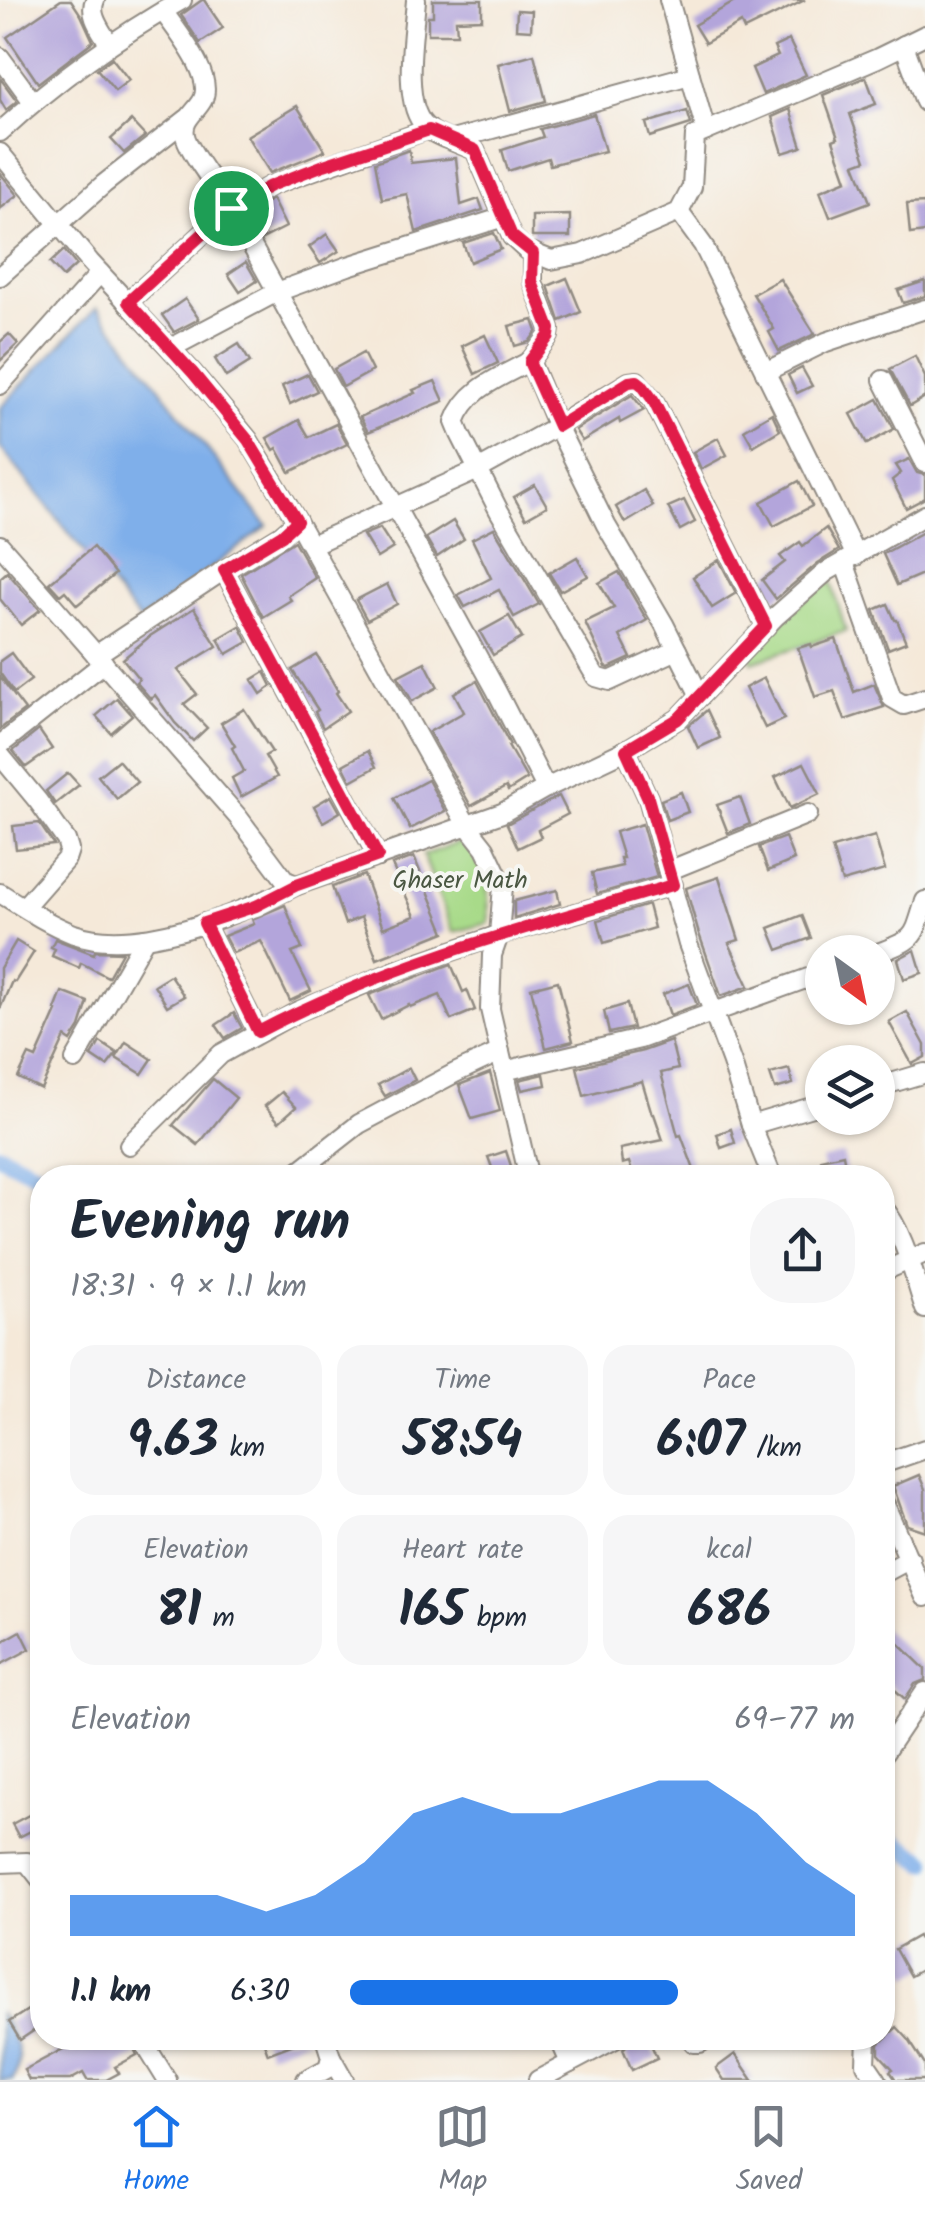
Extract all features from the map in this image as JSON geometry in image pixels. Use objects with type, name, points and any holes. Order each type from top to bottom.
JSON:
[{"type":"street","points":[[95,0],[94,17],[109,44]]},
{"type":"street","points":[[0,132],[91,56],[182,0]]},
{"type":"street","points":[[416,0],[411,82],[415,114],[429,130],[475,150],[512,236],[533,253],[551,260],[582,254],[679,212],[692,187],[695,136],[925,35]]},
{"type":"street","points":[[670,0],[706,131]]},
{"type":"street","points":[[0,276],[202,102],[204,79],[163,12]]},
{"type":"street","points":[[904,45],[925,102]]},
{"type":"street","points":[[0,58],[33,102]]},
{"type":"street","points":[[452,140],[690,75]]},
{"type":"street","points":[[188,118],[183,131],[188,145],[231,208],[546,788]]},
{"type":"street","points":[[128,302],[231,208],[288,179],[429,130]]},
{"type":"street","points":[[0,153],[100,274],[171,348],[248,440],[467,826],[485,848],[503,886],[499,935],[492,955],[490,1009],[526,1165]]},
{"type":"street","points":[[679,212],[702,245],[765,372],[850,559],[892,698],[904,705],[925,698]]},
{"type":"street","points":[[171,348],[277,292],[504,217]]},
{"type":"street","points":[[533,253],[532,282],[550,329],[549,336],[530,361],[463,402],[455,422],[499,511],[596,677],[610,681],[677,650]]},
{"type":"street","points":[[0,384],[100,274]]},
{"type":"street","points":[[765,372],[826,342],[925,309]]},
{"type":"street","points":[[530,361],[606,525],[700,696]]},
{"type":"street","points":[[884,380],[925,464]]},
{"type":"street","points":[[311,546],[478,470],[629,382],[637,381],[653,400],[766,626]]},
{"type":"street","points":[[0,893],[78,936],[124,941],[145,938],[256,906],[297,885],[502,814],[678,719],[766,626],[826,572],[925,516]]},
{"type":"street","points":[[0,744],[100,659],[297,521]]},
{"type":"street","points":[[3,555],[238,817],[286,880],[297,885]]},
{"type":"street","points":[[224,570],[378,856]]},
{"type":"street","points":[[626,750],[648,798],[688,944],[764,1165]]},
{"type":"street","points":[[0,755],[38,801],[69,850],[66,859],[24,908]]},
{"type":"street","points":[[130,1145],[221,1054],[258,1032],[340,992],[404,967],[670,878],[808,814]]},
{"type":"street","points":[[895,946],[913,936],[925,901]]},
{"type":"street","points":[[204,923],[258,1032]]},
{"type":"street","points":[[75,1060],[145,938]]},
{"type":"street","points":[[307,1165],[359,1124],[455,1072],[640,1039],[805,979]]},
{"type":"street","points":[[895,1082],[925,1072]]},
{"type":"street","points":[[751,1125],[805,1109]]},
{"type":"street","points":[[895,1223],[917,1256],[925,1308]]},
{"type":"street","points":[[895,1459],[925,1449]]},
{"type":"street","points":[[895,1527],[925,1597]]},
{"type":"street","points":[[895,1568],[910,1560]]},
{"type":"street","points":[[895,1737],[925,1692]]},
{"type":"street","points":[[0,1863],[30,1858]]},
{"type":"street","points":[[148,2050],[167,2080]]},
{"type":"street","points":[[329,2050],[344,2080]]},
{"type":"street","points":[[565,2050],[570,2063]]},
{"type":"street","points":[[538,2080],[594,2050]]},
{"type":"street","points":[[867,2050],[866,2064],[877,2080]]},
{"type":"street","points":[[306,2080],[328,2068],[332,2057]]},
{"type":"green space","points":[[829,575],[846,631],[752,662],[749,652]]},
{"type":"green space","name":"Ghaser Math","points":[[467,840],[487,874],[489,923],[453,932],[423,855]]},
{"type":"water","points":[[97,307],[267,526],[140,621],[0,447],[0,408]]},
{"type":"water","points":[[0,2013],[18,2053],[13,2080],[0,2080]]},
{"type":"building","points":[[61,0],[71,0],[93,41],[38,83],[7,37]]},
{"type":"building","points":[[202,0],[223,28],[200,43],[181,15]]},
{"type":"building","points":[[433,0],[482,0],[482,19],[456,20],[457,34],[428,34]]},
{"type":"building","points":[[738,0],[805,0],[744,30],[741,23],[705,43],[694,25]]},
{"type":"building","points":[[517,10],[532,11],[531,30],[516,29]]},
{"type":"building","points":[[789,40],[806,75],[763,94],[752,68],[778,56],[774,47]]},
{"type":"building","points":[[534,54],[546,101],[510,111],[498,64]]},
{"type":"building","points":[[112,58],[129,80],[115,91],[97,69]]},
{"type":"building","points":[[866,77],[876,104],[850,114],[866,160],[855,164],[870,202],[830,217],[820,191],[847,180],[823,95]]},
{"type":"building","points":[[0,78],[17,101],[6,110],[0,100]]},
{"type":"building","points":[[297,106],[325,151],[270,173],[247,136]]},
{"type":"building","points":[[790,109],[802,147],[783,153],[772,117]]},
{"type":"building","points":[[687,111],[691,124],[650,137],[646,123]]},
{"type":"building","points":[[594,114],[605,151],[550,165],[548,158],[508,171],[502,150],[543,137],[540,129]]},
{"type":"building","points":[[131,121],[145,136],[124,153],[111,139]]},
{"type":"building","points":[[409,150],[411,163],[456,158],[461,205],[479,199],[483,210],[416,232],[407,194],[382,199],[375,162]]},
{"type":"building","points":[[0,173],[18,195],[0,209]]},
{"type":"building","points":[[272,199],[286,227],[262,239],[248,213]]},
{"type":"building","points":[[925,203],[925,232],[910,234],[907,204]]},
{"type":"building","points":[[570,215],[570,237],[532,237],[532,216]]},
{"type":"building","points":[[494,233],[501,249],[470,262],[463,243]]},
{"type":"building","points":[[327,234],[339,251],[320,263],[309,247]]},
{"type":"building","points":[[64,250],[76,265],[63,277],[50,263]]},
{"type":"building","points":[[246,262],[257,281],[240,292],[228,274]]},
{"type":"building","points":[[567,278],[581,312],[560,321],[548,286]]},
{"type":"building","points":[[780,279],[815,334],[779,351],[769,332],[774,329],[753,294]]},
{"type":"building","points":[[925,281],[925,296],[903,303],[898,290]]},
{"type":"building","points":[[185,299],[199,319],[174,332],[162,315]]},
{"type":"building","points":[[533,320],[537,331],[529,342],[515,346],[509,326]]},
{"type":"building","points":[[9,334],[18,344],[0,361],[0,342]]},
{"type":"building","points":[[485,335],[498,363],[475,374],[462,346]]},
{"type":"building","points":[[239,344],[250,362],[226,377],[215,359]]},
{"type":"building","points":[[363,353],[372,371],[343,387],[334,369]]},
{"type":"building","points":[[915,356],[925,377],[925,397],[910,406],[890,369]]},
{"type":"building","points":[[802,368],[812,386],[797,393],[788,375]]},
{"type":"building","points":[[308,374],[317,391],[290,404],[282,386]]},
{"type":"building","points":[[435,381],[444,401],[368,432],[360,417]]},
{"type":"building","points":[[632,395],[644,410],[620,423],[619,419],[582,441],[575,430]]},
{"type":"building","points":[[878,399],[894,429],[867,444],[851,414]]},
{"type":"building","points":[[772,413],[780,430],[753,446],[744,430]]},
{"type":"building","points":[[299,420],[309,437],[336,424],[347,444],[290,472],[267,438]]},
{"type":"building","points":[[718,438],[727,455],[701,469],[693,452]]},
{"type":"building","points":[[909,459],[917,473],[925,475],[925,498],[906,508],[892,480],[901,473],[896,465]]},
{"type":"building","points":[[799,481],[812,506],[774,526],[761,502]]},
{"type":"building","points":[[535,485],[547,506],[526,518],[514,497]]},
{"type":"building","points":[[644,490],[653,506],[625,523],[616,507]]},
{"type":"building","points":[[684,500],[695,522],[680,530],[668,507]]},
{"type":"building","points":[[453,521],[464,539],[437,557],[426,538]]},
{"type":"building","points":[[380,528],[393,548],[377,558],[363,535]]},
{"type":"building","points":[[494,528],[539,604],[514,617],[499,590],[465,607],[458,595],[491,578],[472,539]]},
{"type":"building","points":[[826,528],[839,550],[776,599],[762,580],[785,562],[780,556],[800,542],[803,546]]},
{"type":"building","points":[[925,531],[925,573],[897,585],[883,554]]},
{"type":"building","points":[[294,541],[315,578],[288,596],[291,600],[263,617],[241,574]]},
{"type":"building","points":[[93,547],[115,574],[77,605],[65,591],[60,595],[49,583]]},
{"type":"building","points":[[577,557],[588,576],[560,591],[549,573]]},
{"type":"building","points":[[719,560],[736,593],[712,608],[693,577]]},
{"type":"building","points":[[7,572],[40,610],[21,625],[0,599],[0,578]]},
{"type":"building","points":[[619,572],[647,620],[620,636],[631,658],[609,668],[585,622],[614,608],[599,583]]},
{"type":"building","points":[[387,584],[397,604],[367,620],[356,600]]},
{"type":"building","points":[[888,604],[906,642],[888,649],[874,610]]},
{"type":"building","points":[[194,608],[217,646],[178,670],[197,694],[184,704],[207,728],[193,741],[155,695],[151,699],[136,682],[139,679],[123,659]]},
{"type":"building","points":[[509,616],[522,638],[493,655],[480,632]]},
{"type":"building","points":[[240,626],[248,642],[227,654],[218,639]]},
{"type":"building","points":[[836,639],[854,692],[874,684],[884,707],[845,720],[834,691],[815,697],[798,648]]},
{"type":"building","points":[[11,653],[31,680],[14,693],[0,673],[0,661]]},
{"type":"building","points":[[317,655],[348,711],[323,728],[315,712],[318,710],[292,670]]},
{"type":"building","points":[[425,662],[438,687],[412,701],[398,676]]},
{"type":"building","points":[[265,672],[272,686],[261,694],[252,680]]},
{"type":"building","points":[[0,677],[25,710],[0,729]]},
{"type":"building","points":[[764,678],[784,719],[765,728],[745,688]]},
{"type":"building","points":[[477,681],[527,779],[471,806],[429,732],[464,712],[454,693]]},
{"type":"building","points":[[117,698],[132,715],[111,733],[96,716]]},
{"type":"building","points":[[244,709],[272,752],[265,756],[277,777],[241,797],[232,778],[244,771],[221,723]]},
{"type":"building","points":[[707,710],[720,738],[698,748],[688,726]]},
{"type":"building","points":[[39,730],[52,749],[26,767],[13,751]]},
{"type":"building","points":[[368,751],[376,767],[351,781],[343,765]]},
{"type":"building","points":[[118,760],[137,782],[117,799],[98,776]]},
{"type":"building","points":[[804,763],[820,794],[790,808],[775,777]]},
{"type":"building","points":[[68,773],[79,785],[55,804],[46,791]]},
{"type":"building","points":[[428,780],[445,811],[410,829],[394,798]]},
{"type":"building","points":[[681,792],[688,812],[667,820],[661,800]]},
{"type":"building","points":[[331,796],[340,812],[323,822],[314,806]]},
{"type":"building","points":[[559,796],[568,814],[538,830],[541,837],[518,848],[507,824]]},
{"type":"building","points":[[740,797],[750,824],[728,833],[717,805]]},
{"type":"building","points":[[39,823],[54,845],[16,849],[13,826]]},
{"type":"building","points":[[642,824],[657,877],[597,894],[592,873],[622,866],[615,832]]},
{"type":"building","points":[[875,836],[885,870],[842,882],[832,848]]},
{"type":"building","points":[[785,837],[794,860],[768,871],[759,847]]},
{"type":"building","points":[[414,857],[445,932],[377,959],[361,917],[345,924],[332,887],[364,875],[383,928],[415,916],[392,865]]},
{"type":"building","points":[[719,877],[739,940],[729,943],[749,986],[721,996],[686,888]]},
{"type":"building","points":[[557,890],[560,904],[514,918],[514,901]]},
{"type":"building","points":[[285,905],[302,949],[292,953],[311,991],[290,1001],[261,941],[233,953],[224,936]]},
{"type":"building","points":[[648,905],[654,928],[604,943],[598,920]]},
{"type":"building","points":[[802,915],[810,935],[778,950],[769,928]]},
{"type":"building","points":[[55,939],[94,954],[122,952],[108,977],[81,963],[79,968],[52,956]]},
{"type":"building","points":[[16,941],[34,952],[12,981],[0,1009],[0,968]]},
{"type":"building","points":[[915,950],[922,973],[904,979],[898,959]]},
{"type":"building","points":[[451,964],[475,1010],[451,1020],[440,995],[381,1019],[369,995]]},
{"type":"building","points":[[170,975],[184,996],[167,1006],[154,985]]},
{"type":"building","points":[[558,981],[573,1041],[546,1048],[531,988]]},
{"type":"building","points":[[689,984],[697,1005],[670,1015],[663,994]]},
{"type":"building","points":[[62,992],[88,1002],[80,1027],[71,1041],[65,1037],[41,1089],[18,1078],[29,1055],[36,1058]]},
{"type":"building","points":[[627,1004],[633,1028],[609,1033],[604,1011]]},
{"type":"building","points":[[907,1012],[925,1045],[925,1057],[912,1064],[891,1025],[895,1025],[895,1019]]},
{"type":"building","points":[[234,1013],[242,1028],[225,1038],[216,1025]]},
{"type":"building","points":[[671,1041],[678,1069],[661,1073],[678,1136],[681,1135],[692,1165],[622,1164],[620,1149],[663,1140],[642,1081],[584,1096],[577,1067]]},
{"type":"building","points":[[100,1042],[117,1053],[107,1066],[92,1056]]},
{"type":"building","points":[[126,1042],[152,1059],[142,1074],[116,1058]]},
{"type":"building","points":[[409,1068],[415,1080],[385,1096],[378,1085]]},
{"type":"building","points":[[789,1069],[793,1084],[775,1089],[770,1074]]},
{"type":"building","points":[[490,1073],[500,1111],[472,1119],[459,1085]]},
{"type":"building","points":[[544,1074],[546,1085],[522,1090],[519,1080]]},
{"type":"building","points":[[213,1079],[236,1098],[198,1145],[173,1125]]},
{"type":"building","points":[[282,1092],[296,1107],[279,1122],[265,1106]]},
{"type":"building","points":[[731,1129],[735,1143],[721,1148],[717,1134]]},
{"type":"building","points":[[506,1151],[511,1165],[491,1165],[488,1157]]},
{"type":"building","points":[[843,1154],[845,1165],[822,1165],[821,1159]]},
{"type":"building","points":[[919,1475],[925,1489],[925,1531],[907,1525],[895,1485]]},
{"type":"building","points":[[21,1631],[30,1649],[0,1665],[0,1643]]},
{"type":"building","points":[[895,1640],[925,1669],[925,1680],[915,1684],[905,1699],[895,1690]]},
{"type":"building","points":[[30,1814],[30,1831],[19,1837],[12,1824]]},
{"type":"building","points":[[918,1936],[925,1949],[925,1968],[910,1976],[895,1949]]},
{"type":"building","points":[[30,2009],[30,2033],[20,2040],[9,2022]]},
{"type":"building","points":[[895,2029],[909,2040],[925,2065],[925,2080],[896,2080],[890,2071],[893,2069],[879,2054],[879,2050],[895,2050]]},
{"type":"building","points":[[61,2050],[135,2050],[137,2055],[115,2067],[119,2073],[106,2080],[87,2080],[83,2073],[70,2080],[29,2080],[24,2070]]},
{"type":"building","points":[[623,2050],[653,2050],[657,2058],[632,2070]]},
{"type":"building","points":[[735,2054],[753,2080],[724,2080],[716,2068]]},
{"type":"waterway","points":[[0,1155],[30,1170]]},
{"type":"waterway","points":[[895,1842],[925,1862]]},
{"type":"route","points":[[429,130],[475,150],[512,236],[533,253],[532,282],[550,329],[530,364],[558,426],[629,382],[642,385],[766,626],[678,719],[626,750],[648,798],[673,885],[404,967],[340,992],[258,1032],[204,923],[378,856],[224,570],[282,535],[297,521],[248,440],[128,302],[231,208],[270,186],[429,130]]}]
